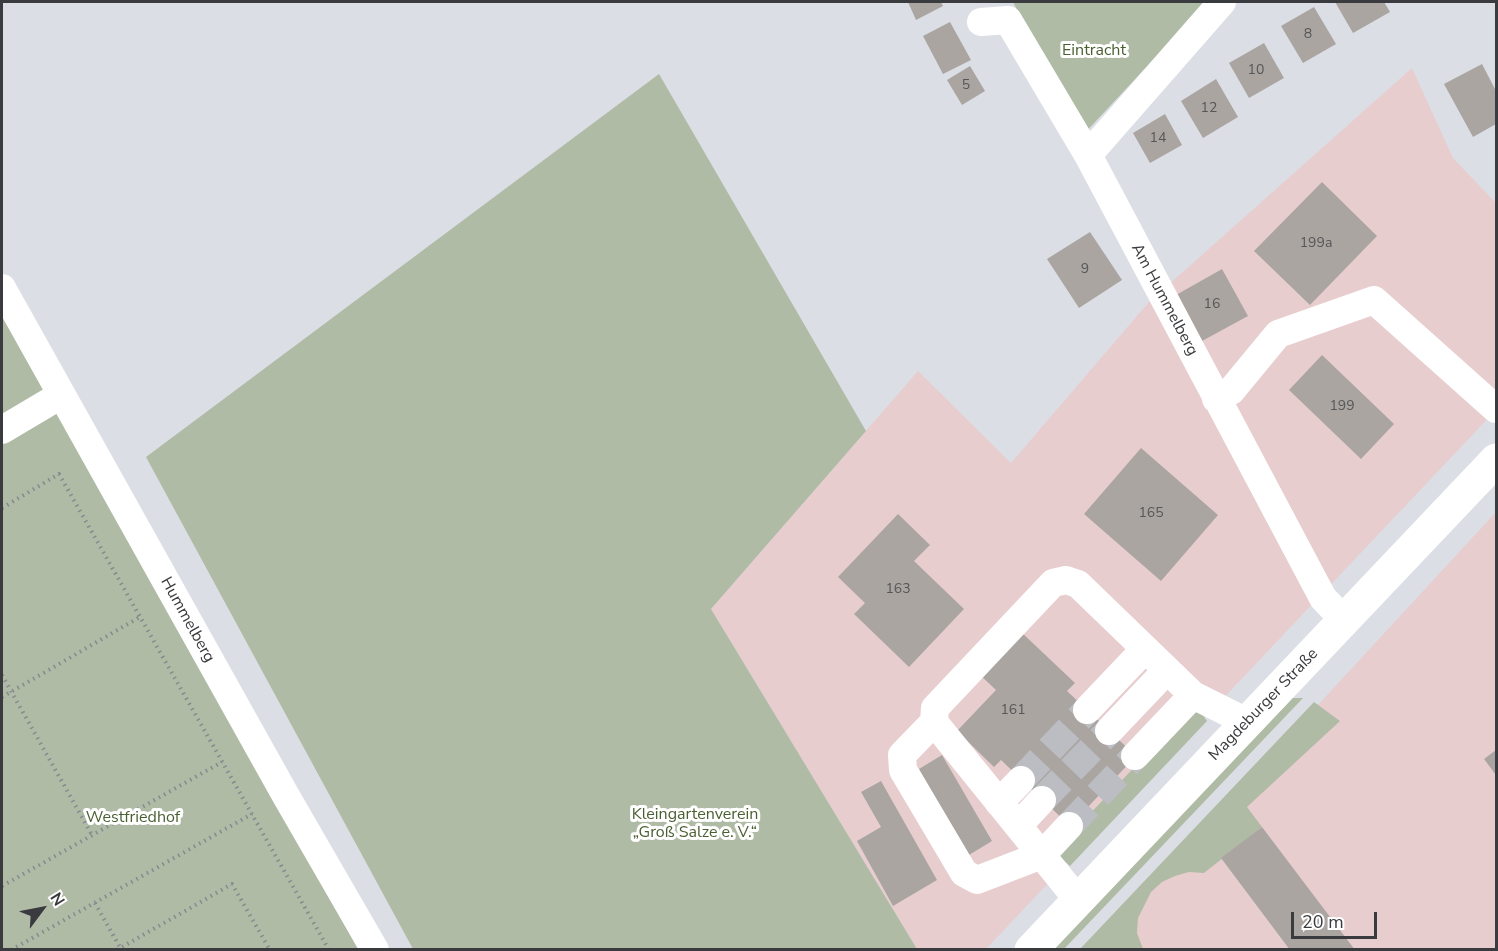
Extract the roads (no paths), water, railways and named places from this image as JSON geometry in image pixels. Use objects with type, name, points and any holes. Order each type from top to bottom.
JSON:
[{"type":"main road","name":"Magdeburger Straße","points":[[1031,950],[1497,460]]},
{"type":"street","points":[[1088,155],[1222,2]]},
{"type":"street","name":"Am Hummelberg","points":[[981,22],[1008,20],[1088,155],[1323,598],[1344,620]]},
{"type":"street","name":"Hummelberg","points":[[2,288],[375,950]]},
{"type":"street","points":[[1216,399],[1231,392],[1278,334],[1374,300],[1497,410]]},
{"type":"street","points":[[2,430],[61,395]]},
{"type":"street","points":[[1070,825],[1042,855],[976,880],[964,873],[903,770],[902,755],[934,722],[935,708],[1053,583],[1066,580],[1078,584],[1193,694],[1247,722]]},
{"type":"street","points":[[1087,710],[1145,649]]},
{"type":"street","points":[[1109,731],[1167,670]]},
{"type":"street","points":[[1135,756],[1193,694]]},
{"type":"street","points":[[934,722],[1078,900]]},
{"type":"street","points":[[999,803],[1021,780]]},
{"type":"street","points":[[1018,826],[1042,800]]},
{"type":"tunnel","points":[[1021,780],[1087,710]]},
{"type":"tunnel","points":[[1042,800],[1109,731]]},
{"type":"tunnel","points":[[1069,826],[1135,756]]},
{"type":"park label","name":"Eintracht","points":[[1094,51]]},
{"type":"park label","name":"Westfriedhof","points":[[133,818]]},
{"type":"park label","name":"Kleingartenverein „Groß Salze e. V.“","points":[[695,824]]}]
